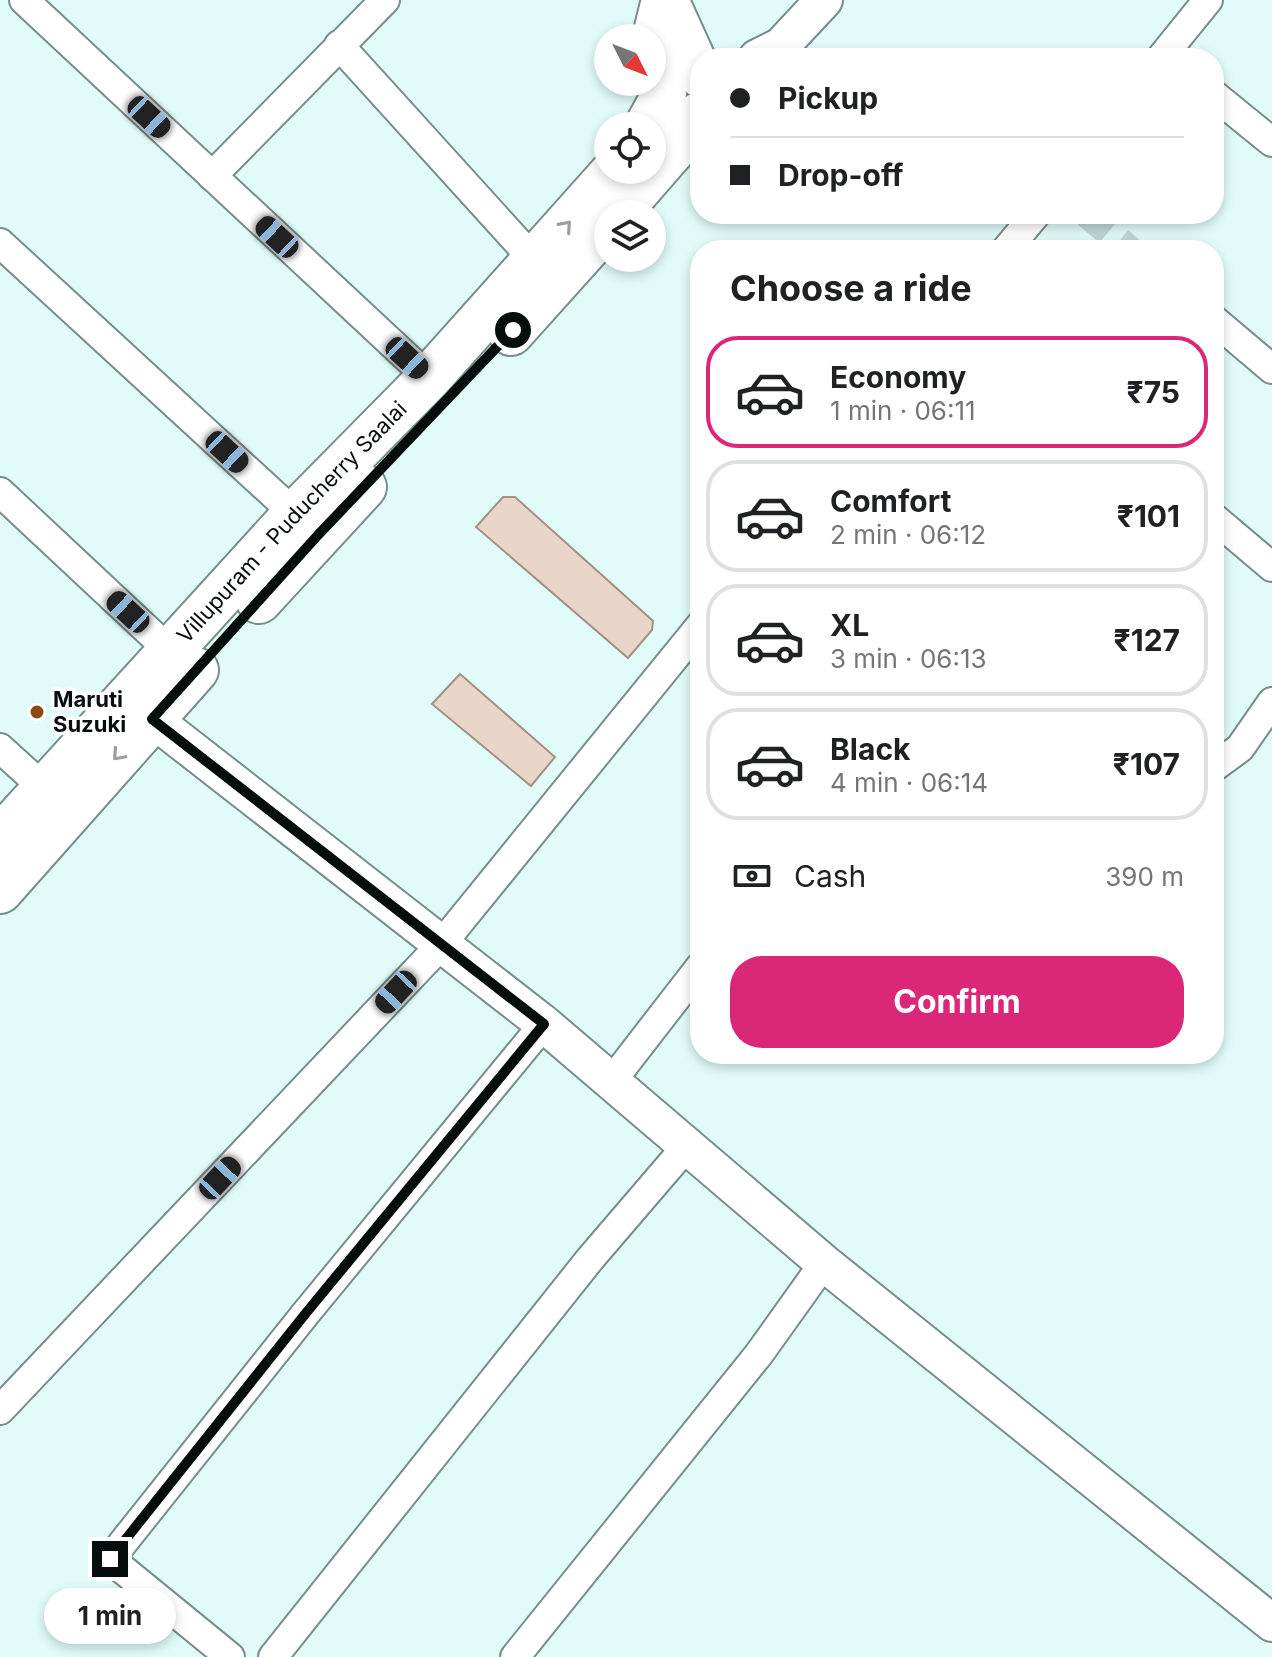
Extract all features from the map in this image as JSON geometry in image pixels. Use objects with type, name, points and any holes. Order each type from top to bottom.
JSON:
[{"type":"highway","points":[[665,0],[682,99]]},
{"type":"highway","points":[[629,200],[690,130]]},
{"type":"highway","name":"Villupuram - Puducherry Saalai","points":[[0,891],[140,709],[171,652],[295,514],[429,378],[603,184]]},
{"type":"highway","name":"Villupuram - Puducherry Saalai","points":[[0,838],[45,789],[140,709],[594,239]]},
{"type":"street","points":[[24,0],[429,378]]},
{"type":"street","points":[[212,176],[385,0]]},
{"type":"street","points":[[777,48],[824,0]]},
{"type":"street","points":[[1171,48],[1208,0]]},
{"type":"street","points":[[339,45],[535,261]]},
{"type":"street","points":[[1224,103],[1272,142]]},
{"type":"street","points":[[1014,240],[1028,224]]},
{"type":"street","points":[[0,243],[295,514]]},
{"type":"street","points":[[1224,328],[1272,369]]},
{"type":"street","points":[[0,492],[171,652]]},
{"type":"street","points":[[1224,526],[1272,567]]},
{"type":"street","points":[[0,1410],[440,946],[690,638]]},
{"type":"street","points":[[1224,760],[1240,748],[1272,702]]},
{"type":"street","points":[[140,709],[440,946],[544,1024],[824,1263],[1272,1623]]},
{"type":"street","points":[[0,748],[45,789]]},
{"type":"street","points":[[611,1082],[690,980]]},
{"type":"street","points":[[230,1657],[110,1559],[306,1313],[544,1024]]},
{"type":"street","points":[[273,1657],[590,1259],[686,1147]]},
{"type":"street","points":[[515,1657],[759,1354],[824,1263]]},
{"type":"building","points":[[503,497],[515,497],[653,621],[652,630],[628,658],[476,527]]},
{"type":"building","points":[[460,674],[555,757],[531,786],[432,704]]},
{"type":"tunnel","points":[[1099,224],[1118,240]]},
{"type":"place","name":"Maruti Suzuki","points":[[37,712]]},
{"type":"route","points":[[110,1559],[306,1313],[544,1024],[152,719],[318,535],[513,330]]}]
